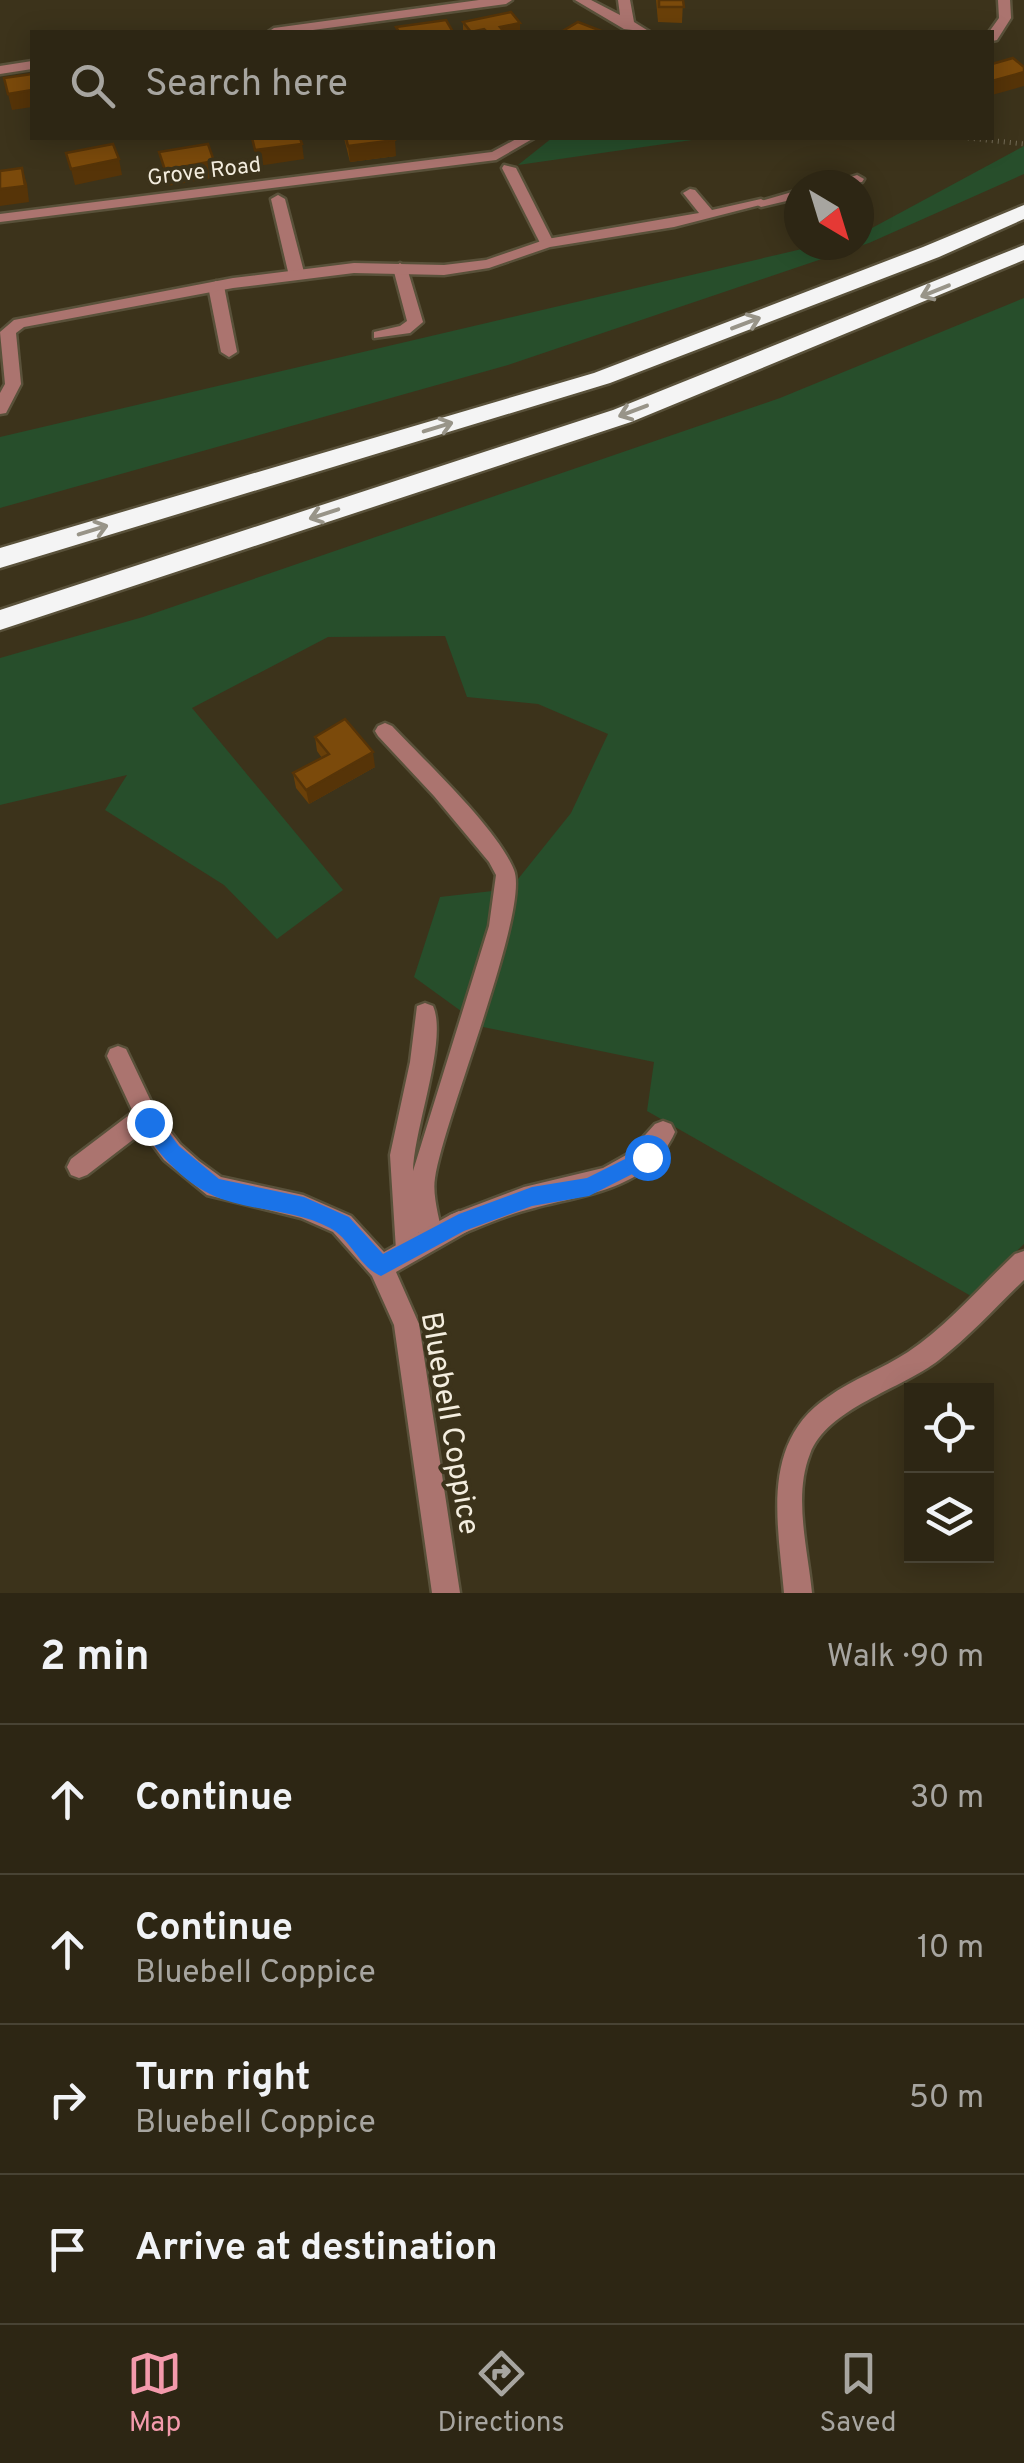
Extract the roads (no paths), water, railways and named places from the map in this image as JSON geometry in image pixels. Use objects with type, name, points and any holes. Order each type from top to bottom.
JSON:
[{"type":"highway","points":[[0,558],[602,378],[931,252],[1024,211]]},
{"type":"highway","points":[[0,620],[622,416],[1024,252]]},
{"type":"street","points":[[581,0],[639,30]]},
{"type":"street","points":[[624,0],[628,26]]},
{"type":"street","points":[[994,34],[1005,18],[1004,0]]},
{"type":"street","points":[[289,30],[503,1],[508,17]]},
{"type":"street","points":[[0,70],[30,65]]},
{"type":"street","name":"Grove Road","points":[[0,218],[496,156],[524,140]]},
{"type":"street","points":[[509,168],[547,243]]},
{"type":"street","points":[[690,193],[708,215]]},
{"type":"street","points":[[0,408],[13,384],[8,332],[36,319],[216,286],[354,268],[444,270],[489,264],[547,243],[784,198]]},
{"type":"street","points":[[278,199],[296,276]]},
{"type":"street","points":[[380,335],[405,330],[415,322],[400,268]]},
{"type":"street","points":[[216,286],[230,352]]},
{"type":"street","points":[[385,731],[441,790],[496,856],[506,876],[500,926],[422,1182],[431,1238]]},
{"type":"street","points":[[408,1250],[402,1148],[409,1100],[427,1044],[425,1012]]},
{"type":"street","name":"Bluebell Coppice","points":[[118,1056],[146,1116],[172,1152],[215,1187],[304,1207],[342,1224],[381,1266],[406,1324],[446,1593]]},
{"type":"street","points":[[78,1166],[146,1116]]},
{"type":"street","points":[[381,1266],[459,1223],[532,1197],[589,1187],[626,1171],[647,1157],[663,1132]]},
{"type":"street","points":[[798,1593],[792,1474],[809,1428],[927,1354],[1024,1263]]}]
